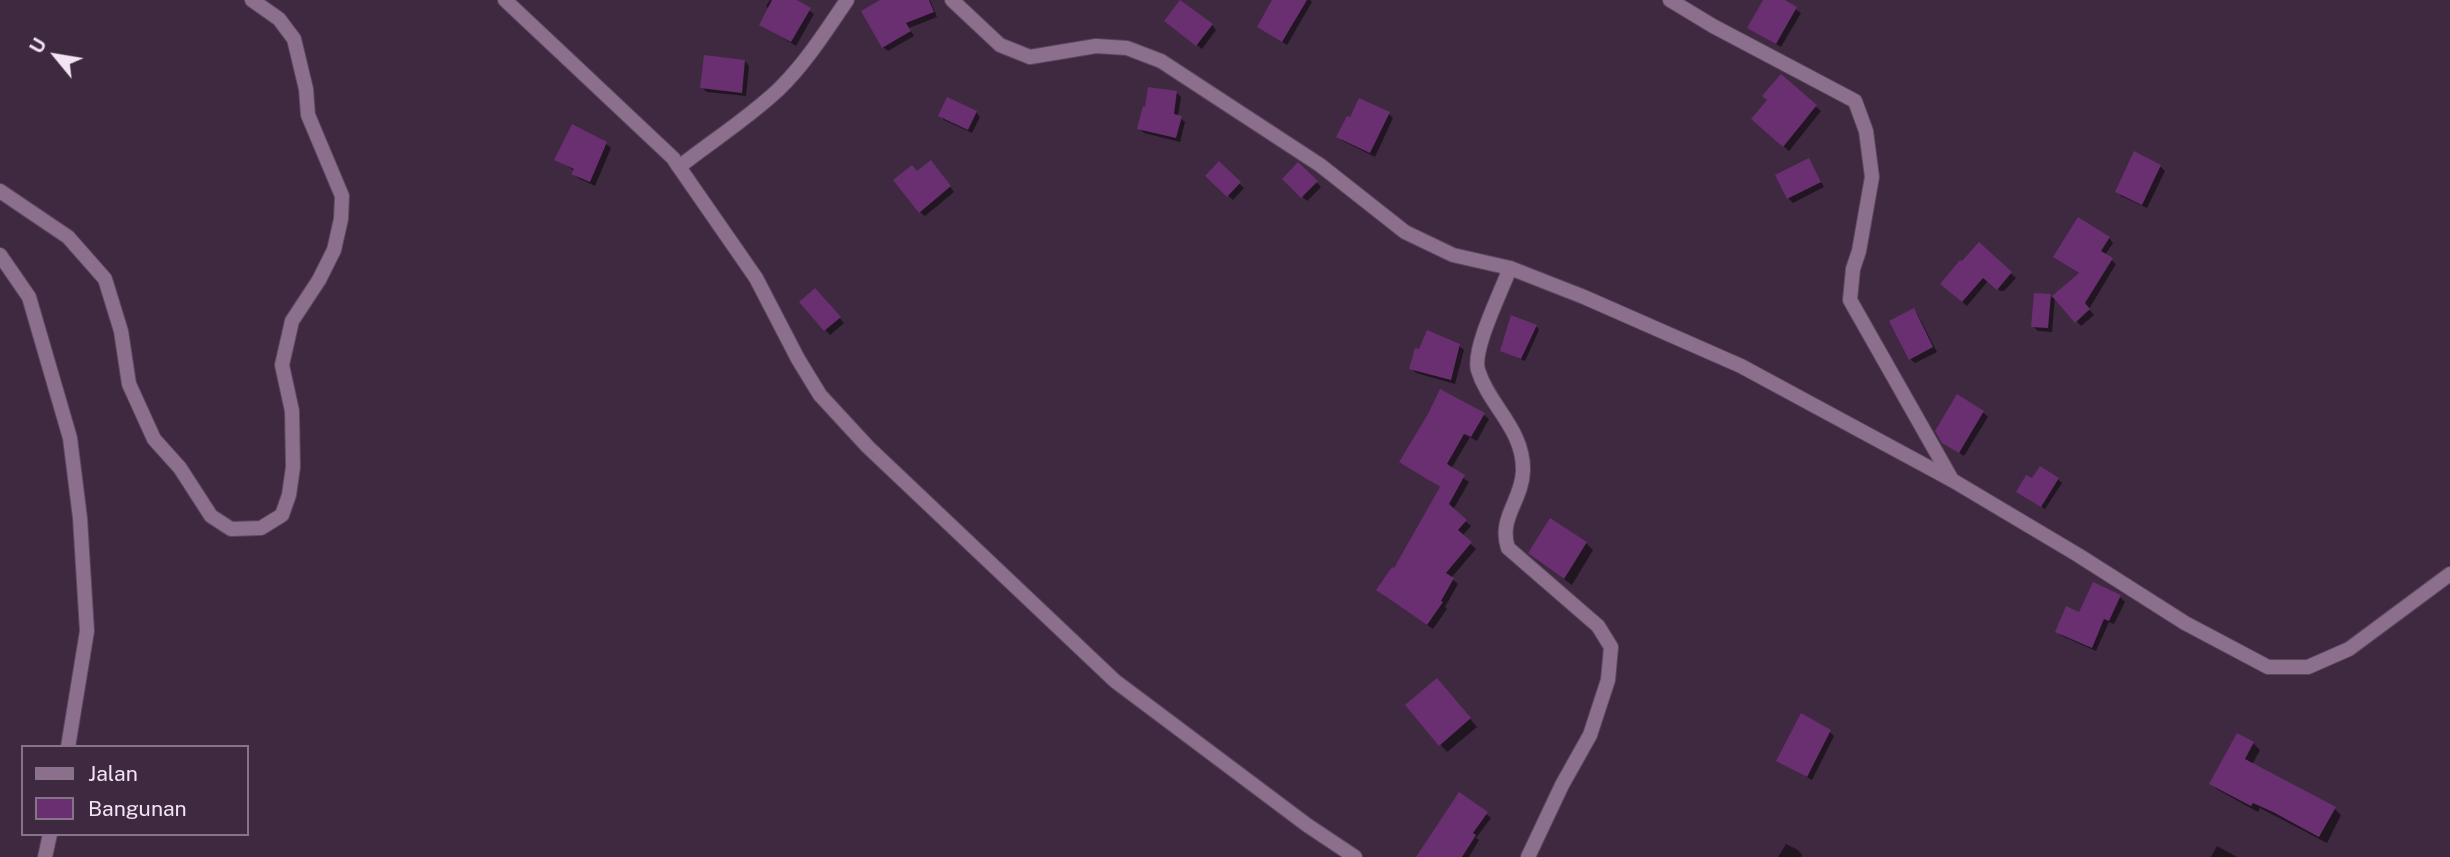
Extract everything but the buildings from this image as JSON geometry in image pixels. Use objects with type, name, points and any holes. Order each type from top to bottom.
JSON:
[{"type":"street","points":[[0,191],[68,237],[105,279],[121,331],[129,384],[154,439],[180,468],[211,516],[231,529],[261,528],[282,515],[289,495],[293,467],[292,411],[282,365],[292,321],[319,280],[334,250],[341,219],[342,196],[309,116],[295,39],[279,19],[252,0]]},
{"type":"street","points":[[505,0],[673,158],[756,278],[820,395],[868,447],[1115,681],[1307,825],[1355,857]]},
{"type":"street","points":[[679,167],[744,119],[780,88],[822,37],[847,0]]},
{"type":"street","points":[[952,0],[1000,45],[1030,57],[1096,46],[1127,48],[1161,61],[1320,165],[1405,232],[1453,255],[1510,268],[1584,297],[1741,366],[1952,480],[2185,623],[2268,667],[2308,667],[2349,649],[2450,573]]},
{"type":"street","points":[[1670,0],[1713,26],[1855,101],[1866,131],[1872,177],[1859,251],[1853,269],[1850,300],[1952,480]]},
{"type":"street","points":[[0,255],[29,297],[70,438],[80,518],[87,631],[68,745]]},
{"type":"street","points":[[1510,268],[1480,345],[1477,368],[1515,432],[1523,470],[1520,489],[1508,517],[1504,535],[1508,548],[1598,626],[1611,647],[1608,680],[1590,735],[1562,785],[1528,857]]},
{"type":"street","points":[[45,857],[50,836]]}]
